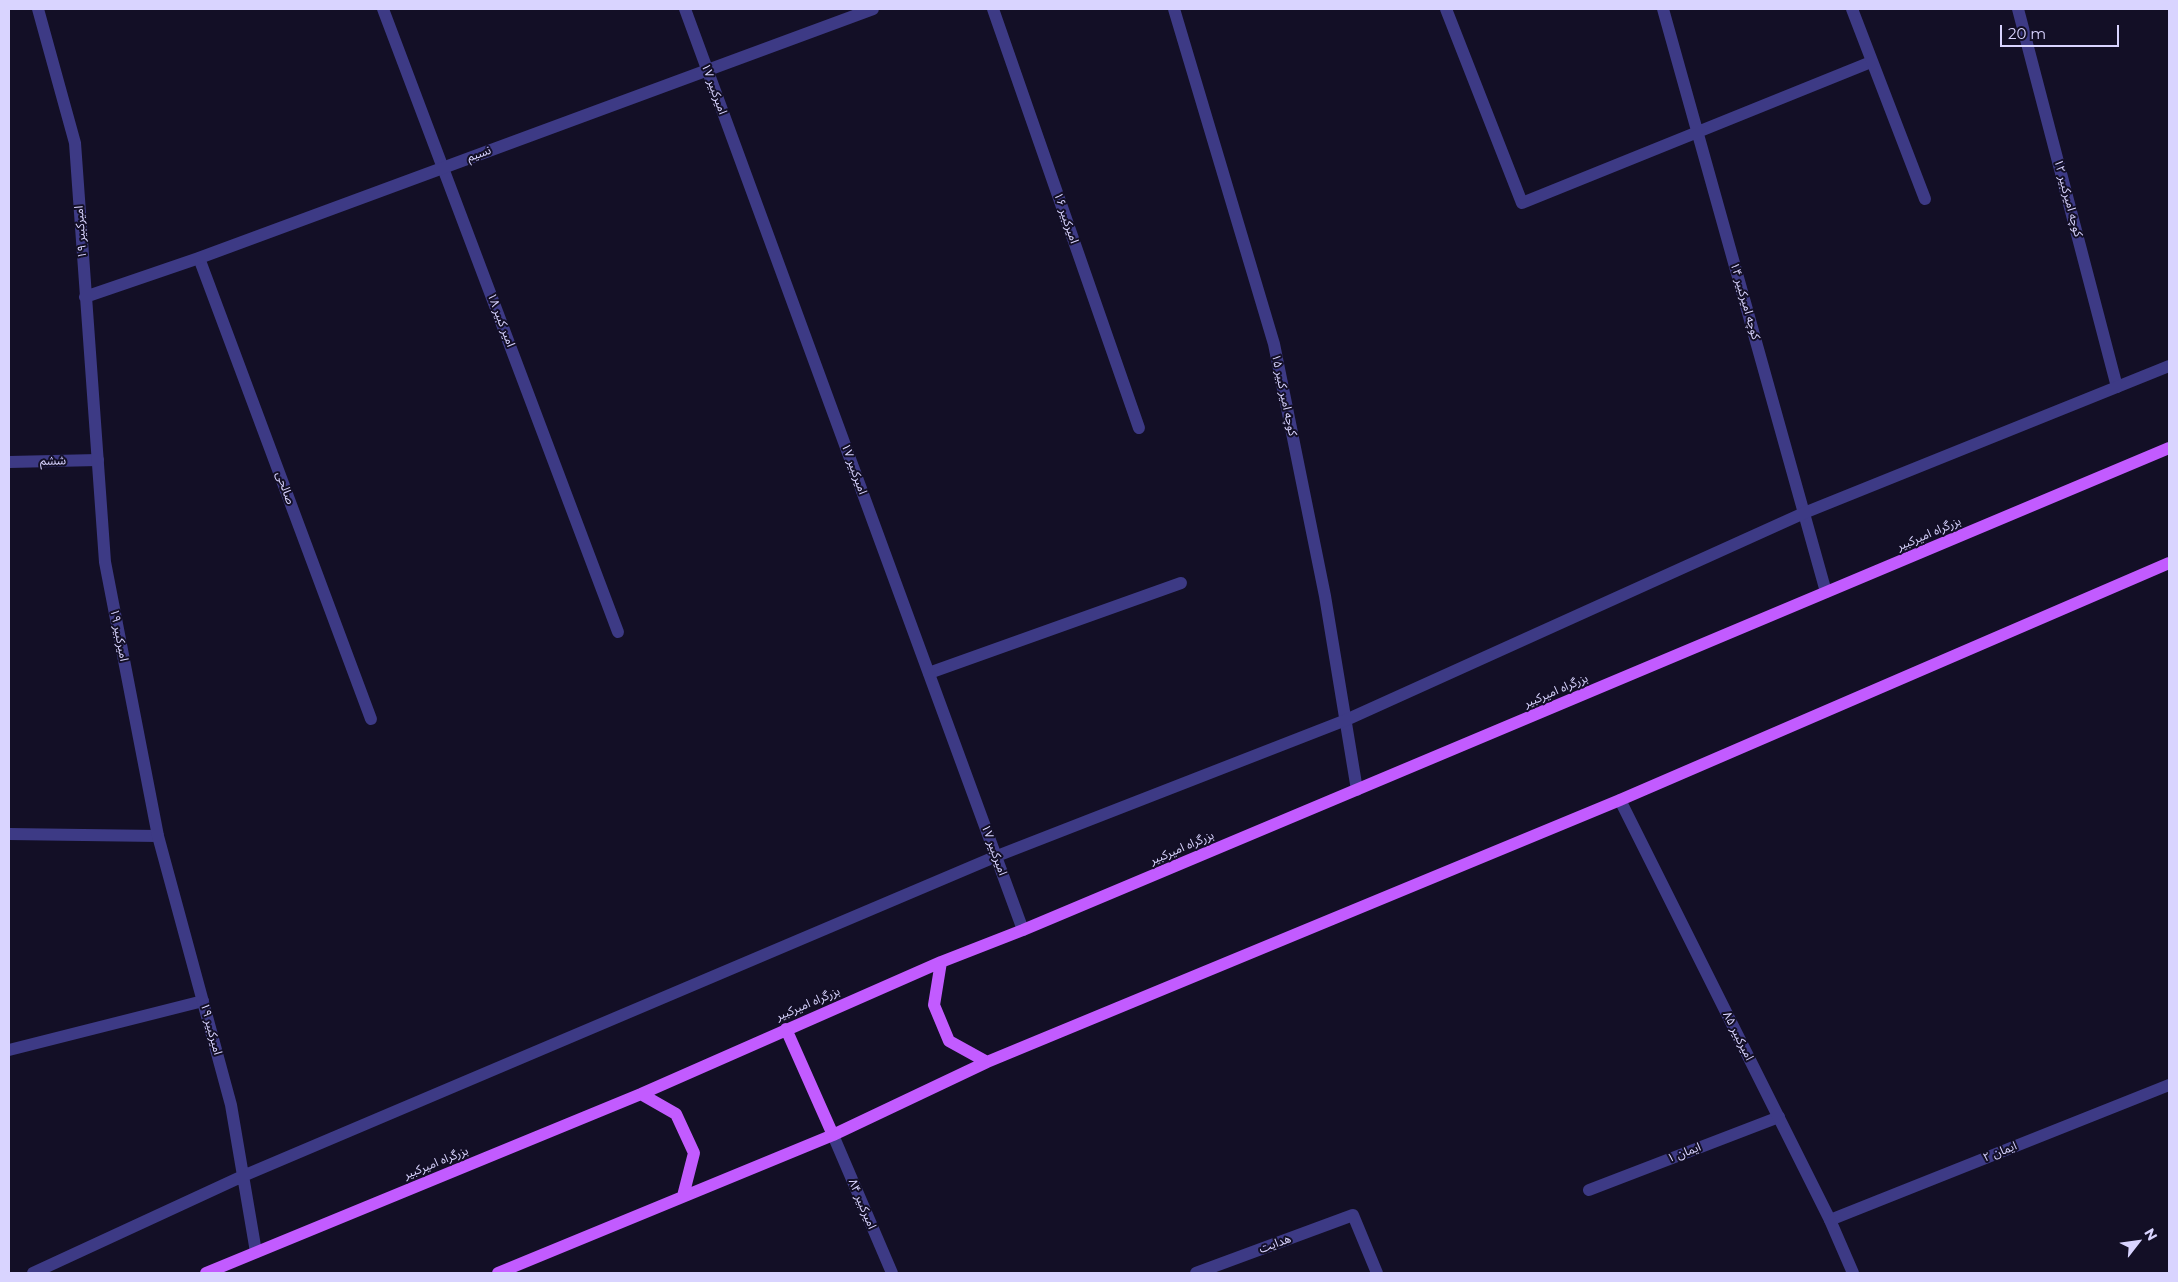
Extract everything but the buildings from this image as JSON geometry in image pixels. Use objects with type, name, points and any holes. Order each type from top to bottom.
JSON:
[{"type":"main road","name":"بزرگراه امیرکبیر","points":[[206,1273],[641,1094],[941,962],[1023,930],[2169,448]]},
{"type":"main road","points":[[498,1273],[833,1135],[987,1062],[1620,800],[2169,564]]},
{"type":"main road","points":[[941,962],[934,1005],[950,1041],[987,1062]]},
{"type":"main road","points":[[786,1029],[833,1135]]},
{"type":"main road","points":[[641,1094],[676,1114],[694,1153],[683,1196]]},
{"type":"street","name":"امیرکبیر ۱۹","points":[[38,9],[74,143],[105,562],[158,836],[231,1105],[256,1252]]},
{"type":"street","name":"امیر کبیر ۱۸","points":[[382,9],[444,167],[618,632]]},
{"type":"street","name":"امیرکبیر ۱۷","points":[[685,9],[1023,930]]},
{"type":"street","name":"نسیم","points":[[85,297],[199,258],[872,9]]},
{"type":"street","name":"امیرکبیر ۱۶","points":[[993,9],[1138,428]]},
{"type":"street","name":"کوچه امیر کبیر ۱۵","points":[[1174,9],[1274,344],[1325,596],[1357,790]]},
{"type":"street","points":[[1446,9],[1522,204],[1872,62]]},
{"type":"street","name":"کوچه امیرکبیر ۱۴","points":[[1663,9],[1826,592]]},
{"type":"street","points":[[1852,9],[1925,199]]},
{"type":"street","name":"کوچه امیرکبیر ۱۲","points":[[2018,9],[2118,387]]},
{"type":"street","name":"صالحی","points":[[199,258],[371,719]]},
{"type":"street","points":[[33,1273],[243,1176],[996,856],[1346,720],[1804,513],[2169,366]]},
{"type":"street","name":"ششم","points":[[9,462],[98,460]]},
{"type":"street","points":[[929,674],[1181,583]]},
{"type":"street","name":"امیرکبیر ۸۵","points":[[1620,800],[1830,1220],[1850,1273]]},
{"type":"street","points":[[9,834],[158,836]]},
{"type":"street","points":[[9,1050],[203,1001]]},
{"type":"street","name":"ایمان ۲","points":[[1830,1220],[2169,1085]]},
{"type":"street","name":"ایمان ۱","points":[[1589,1190],[1779,1117]]},
{"type":"street","name":"امیرکبیر ۸۴","points":[[833,1135],[892,1273]]},
{"type":"street","name":"هدایت","points":[[1196,1273],[1353,1215],[1377,1273]]}]
